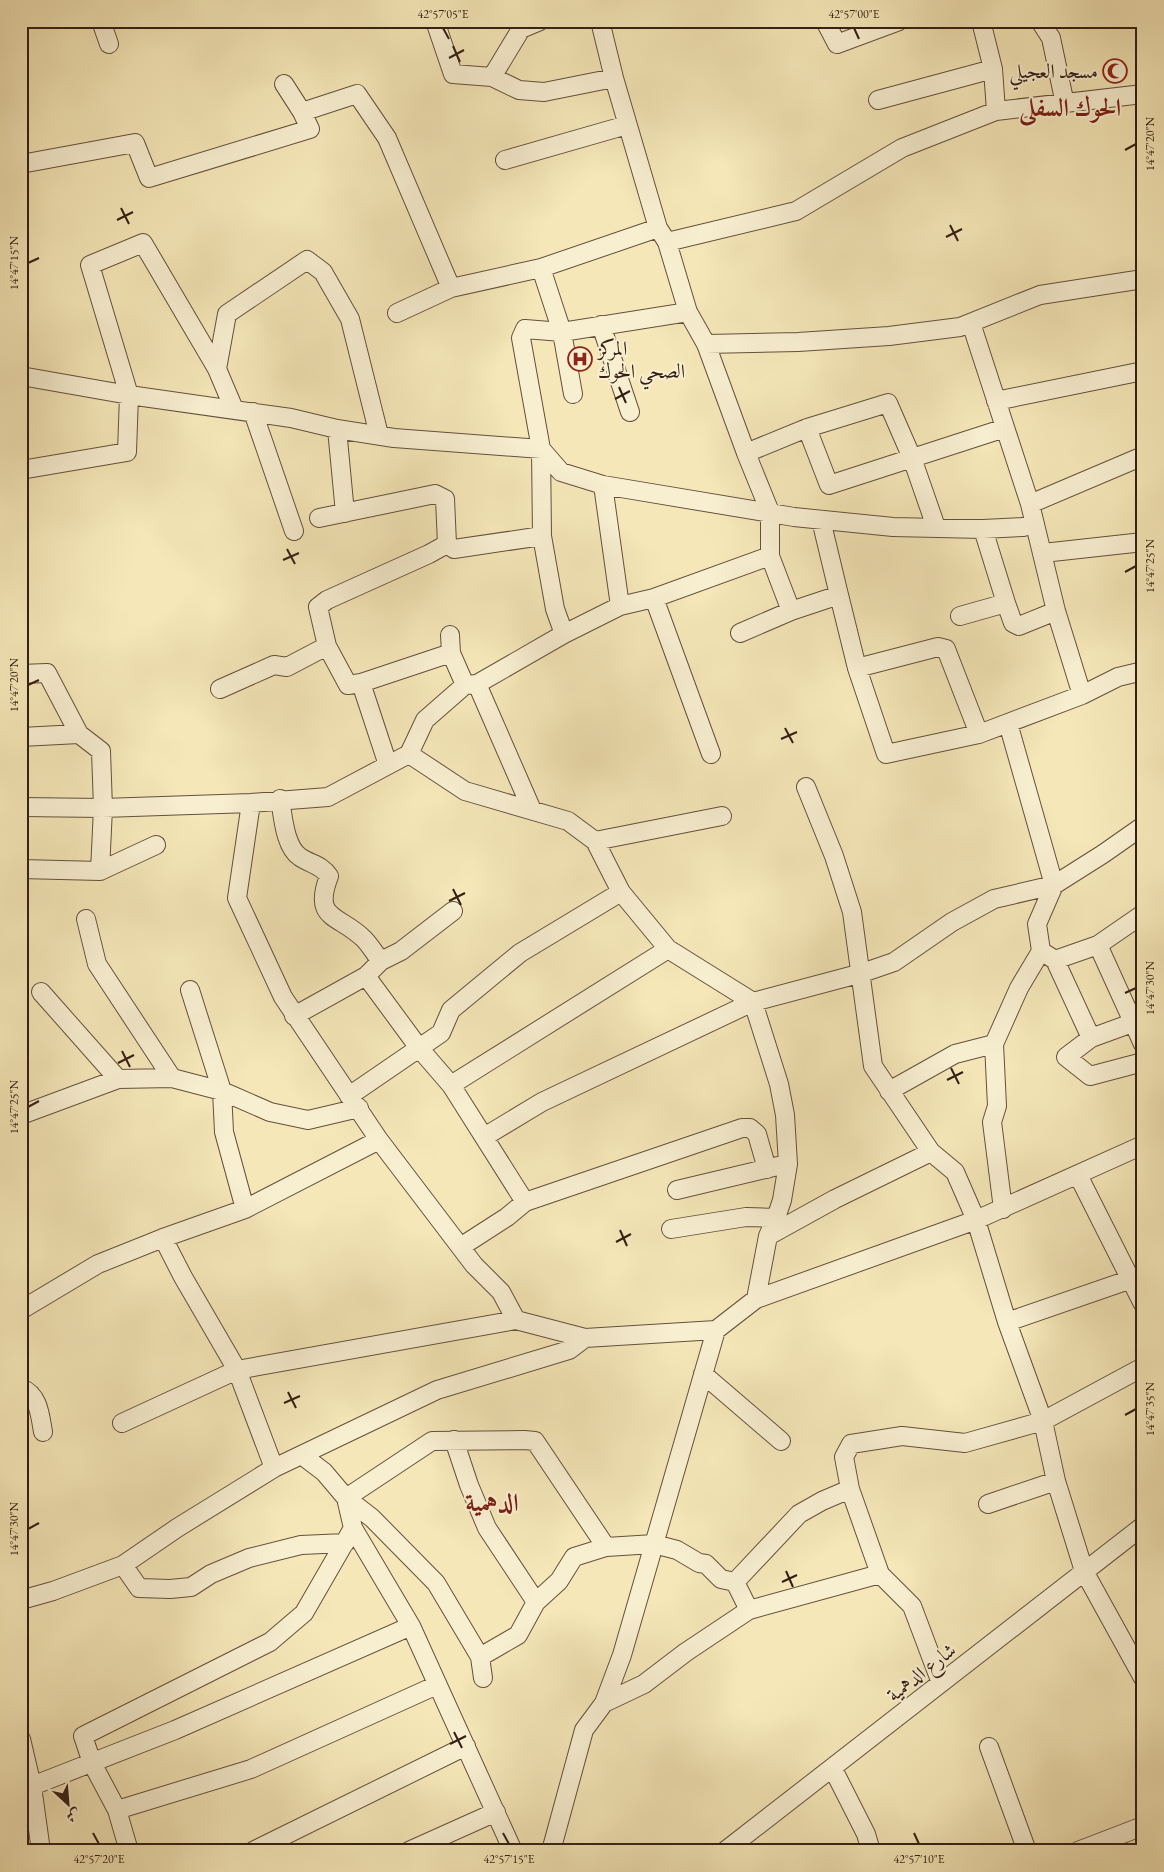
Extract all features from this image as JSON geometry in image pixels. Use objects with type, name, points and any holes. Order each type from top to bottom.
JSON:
[{"type":"street","points":[[101,21],[108,44]]},
{"type":"street","points":[[434,21],[454,74],[492,77],[519,90],[544,92],[614,78]]},
{"type":"street","points":[[492,77],[522,29],[540,21]]},
{"type":"street","points":[[600,21],[614,78],[688,312],[706,344],[770,512],[770,556],[791,612]]},
{"type":"street","points":[[825,21],[836,44],[899,21]]},
{"type":"street","points":[[981,21],[993,69],[996,111]]},
{"type":"street","points":[[1040,21],[1051,38],[1065,104]]},
{"type":"street","points":[[878,100],[993,69]]},
{"type":"street","points":[[21,164],[135,143],[149,178],[310,128],[284,84]]},
{"type":"street","points":[[302,112],[357,94],[386,138],[451,288]]},
{"type":"street","points":[[397,313],[451,288],[541,268],[663,235],[796,211],[902,148],[996,111],[1143,94]]},
{"type":"street","points":[[506,160],[628,124]]},
{"type":"street","points":[[21,470],[127,452],[129,395],[90,264],[143,243],[217,369],[234,409]]},
{"type":"street","points":[[217,369],[227,314],[307,260],[323,272],[350,319],[379,435]]},
{"type":"street","points":[[541,268],[562,332],[572,394]]},
{"type":"street","points":[[706,344],[798,342],[889,336],[960,327],[1040,295],[1143,279]]},
{"type":"street","points":[[564,634],[555,609],[542,536],[541,449],[521,338],[525,329],[562,332],[688,312]]},
{"type":"street","points":[[970,323],[1030,504],[1056,611],[1082,694]]},
{"type":"street","points":[[601,325],[630,412]]},
{"type":"street","points":[[996,401],[1143,371]]},
{"type":"street","points":[[21,376],[129,395],[291,418],[337,429],[394,438],[541,449],[561,472],[603,484],[821,520],[893,526],[983,529],[1023,527],[1035,524]]},
{"type":"street","points":[[746,453],[807,428],[888,403],[912,458],[936,527]]},
{"type":"street","points":[[253,412],[294,531]]},
{"type":"street","points":[[807,428],[829,485],[1005,428]]},
{"type":"street","points":[[337,429],[345,513]]},
{"type":"street","points":[[1030,504],[1143,456]]},
{"type":"street","points":[[603,484],[620,606]]},
{"type":"street","points":[[319,518],[435,494],[445,499],[447,544]]},
{"type":"street","points":[[821,520],[857,668],[886,754],[979,734],[1082,694],[1118,676],[1143,671]]},
{"type":"street","points":[[983,529],[1013,623],[1019,626],[1056,611]]},
{"type":"street","points":[[447,544],[454,549],[542,536]]},
{"type":"street","points":[[1043,553],[1143,542]]},
{"type":"street","points":[[447,544],[430,554],[327,600],[318,607],[327,646],[348,685],[361,683],[451,654]]},
{"type":"street","points":[[21,807],[103,808],[251,803],[328,797],[409,754],[425,720],[471,685],[564,634],[620,606],[654,598],[770,556]]},
{"type":"street","points":[[740,634],[791,612],[838,596]]},
{"type":"street","points":[[654,598],[711,754]]},
{"type":"street","points":[[960,616],[1006,603]]},
{"type":"street","points":[[450,635],[451,654],[471,685],[532,810]]},
{"type":"street","points":[[220,689],[274,665],[287,667],[327,646]]},
{"type":"street","points":[[857,668],[938,646],[946,649],[979,734]]},
{"type":"street","points":[[21,674],[47,673],[79,734],[101,751],[103,808],[100,871]]},
{"type":"street","points":[[361,683],[388,765]]},
{"type":"street","points":[[1008,723],[1054,885],[1036,924],[1048,956],[1092,1038]]},
{"type":"street","points":[[21,737],[79,734]]},
{"type":"street","points":[[409,754],[465,791],[568,821],[595,841],[621,892],[668,949],[754,1002],[779,1084],[785,1115],[788,1164],[776,1218],[768,1236],[756,1299]]},
{"type":"street","points":[[806,787],[834,856],[852,912],[862,974],[873,1066],[930,1152],[955,1172],[976,1220],[1042,1421],[1056,1481],[1084,1571],[1143,1678]]},
{"type":"street","points":[[280,800],[290,844],[299,857],[325,870],[329,876],[323,893],[324,907],[330,914],[364,938],[381,961]]},
{"type":"street","points":[[251,803],[237,898],[283,997],[379,1140],[462,1246],[474,1265],[501,1292],[516,1320]]},
{"type":"street","points":[[595,841],[722,816]]},
{"type":"street","points":[[484,1137],[542,1102],[754,1002],[862,974],[894,962],[952,922],[994,898],[1054,885],[1143,826]]},
{"type":"street","points":[[21,869],[100,871],[156,845]]},
{"type":"street","points":[[21,1115],[118,1079],[172,1078],[222,1091],[270,1112],[308,1120],[354,1102],[419,1048],[441,1033],[451,1010],[520,953],[621,892]]},
{"type":"street","points":[[294,1016],[366,976],[381,961],[401,951],[453,911]]},
{"type":"street","points":[[1003,1208],[992,1122],[997,1106],[994,1044],[1019,988],[1048,956],[1098,945],[1143,914]]},
{"type":"street","points":[[86,919],[97,964],[172,1078]]},
{"type":"street","points":[[1098,945],[1138,1021],[1143,1044]]},
{"type":"street","points":[[451,1085],[668,949]]},
{"type":"street","points":[[366,976],[419,1048],[451,1085],[525,1202]]},
{"type":"street","points":[[190,990],[222,1091],[224,1132],[245,1209]]},
{"type":"street","points":[[41,992],[118,1079]]},
{"type":"street","points":[[1138,1021],[1092,1038],[1066,1057],[1090,1076],[1143,1062]]},
{"type":"street","points":[[889,1091],[955,1054],[994,1044]]},
{"type":"street","points":[[462,1246],[525,1202],[742,1128],[750,1128],[757,1134],[767,1169]]},
{"type":"street","points":[[21,1310],[98,1264],[163,1238],[245,1209],[379,1140]]},
{"type":"street","points":[[122,1423],[237,1370],[516,1320],[586,1338],[716,1330],[756,1299],[976,1220],[1143,1145]]},
{"type":"street","points":[[768,1236],[835,1198],[930,1152]]},
{"type":"street","points":[[677,1190],[788,1164]]},
{"type":"street","points":[[1078,1174],[1136,1277],[1143,1304]]},
{"type":"street","points":[[671,1229],[746,1217],[776,1218]]},
{"type":"street","points":[[163,1238],[183,1277],[237,1370],[274,1468]]},
{"type":"street","points":[[1008,1322],[1136,1277]]},
{"type":"street","points":[[550,1851],[584,1730],[604,1703],[622,1655],[716,1330]]},
{"type":"street","points":[[21,1600],[54,1591],[123,1565],[176,1528],[274,1468],[437,1390],[569,1350],[586,1338]]},
{"type":"street","points":[[941,1683],[912,1606],[880,1574],[850,1489],[844,1457],[851,1444],[902,1436],[965,1443],[1042,1421],[1143,1367]]},
{"type":"street","points":[[703,1374],[781,1441]]},
{"type":"street","points":[[21,1388],[31,1392],[43,1432]]},
{"type":"street","points":[[454,1440],[469,1485],[487,1528],[536,1602]]},
{"type":"street","points":[[346,1498],[432,1441],[535,1441],[606,1547]]},
{"type":"street","points":[[302,1456],[324,1472],[346,1498],[372,1518],[436,1583],[480,1657],[482,1678]]},
{"type":"street","points":[[988,1504],[1056,1481]]},
{"type":"street","points":[[735,1582],[799,1514],[822,1501],[850,1489]]},
{"type":"street","points":[[346,1498],[349,1535],[411,1626],[513,1851]]},
{"type":"street","name":"شارع الدهمية","points":[[726,1851],[1143,1526]]},
{"type":"street","points":[[123,1565],[139,1588],[170,1589],[192,1587],[211,1574],[248,1558],[349,1535]]},
{"type":"street","points":[[129,1851],[117,1810],[92,1762],[83,1736],[270,1642],[304,1613],[349,1535]]},
{"type":"street","points":[[480,1657],[518,1635],[536,1602],[559,1581],[574,1557],[606,1547],[654,1544],[677,1550],[699,1563],[706,1564],[721,1579],[735,1582]]},
{"type":"street","points":[[604,1703],[644,1684],[686,1652],[749,1610],[880,1574]]},
{"type":"street","points":[[735,1582],[749,1610]]},
{"type":"street","points":[[32,1786],[175,1730],[411,1626]]},
{"type":"street","points":[[117,1810],[251,1769],[437,1685]]},
{"type":"street","points":[[21,1739],[32,1786],[41,1851]]},
{"type":"street","points":[[253,1851],[466,1746]]},
{"type":"street","points":[[989,1747],[1027,1851]]},
{"type":"street","points":[[833,1769],[866,1834],[871,1851]]},
{"type":"street","points":[[409,1851],[496,1812]]},
{"type":"street","points":[[1078,1851],[1143,1826]]},
{"type":"place","name":"مسجد العجيلي","points":[[1115,71]]},
{"type":"place","name":"المركز الصحي الحوك","points":[[580,359]]},
{"type":"district","name":"الحوك السفلى","points":[[1070,107]]},
{"type":"district","name":"الدهمية","points":[[492,1502]]}]
